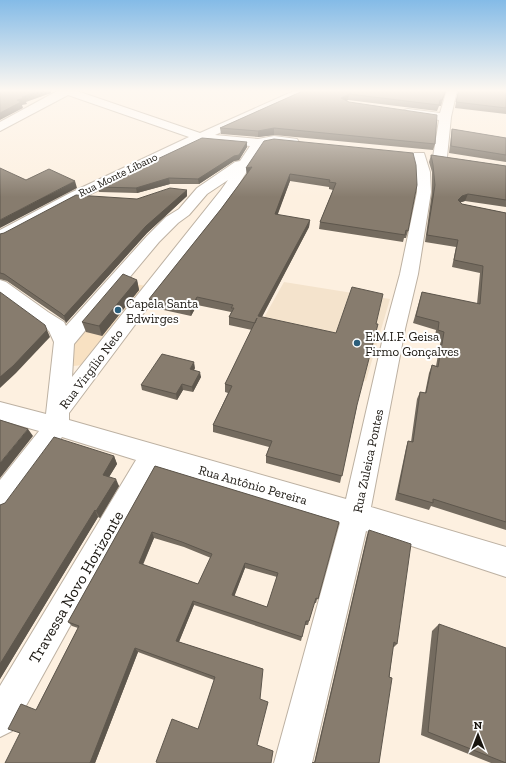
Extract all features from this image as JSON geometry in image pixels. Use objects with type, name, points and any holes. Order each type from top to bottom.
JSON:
[{"type":"street","points":[[169,126],[200,136],[250,135],[274,140],[304,143]]},
{"type":"street","name":"Rua Monte Líbano","points":[[0,236],[75,196],[225,126]]},
{"type":"street","points":[[250,135],[260,126]]},
{"type":"street","name":"Rua Zuleica Pontes","points":[[293,763],[356,515],[419,222],[424,192],[421,156],[440,126]]},
{"type":"street","name":"Rua Virgílio Neto","points":[[0,500],[57,419],[227,192],[246,161],[250,135]]},
{"type":"street","points":[[421,156],[454,159]]},
{"type":"street","points":[[64,342],[153,239],[172,220],[184,212],[202,191],[246,161]]},
{"type":"street","points":[[185,189],[202,191]]},
{"type":"street","points":[[75,196],[100,198]]},
{"type":"street","points":[[0,286],[41,317],[57,327],[64,342],[57,419]]},
{"type":"street","name":"Rua Antônio Pereira","points":[[0,411],[57,419],[152,455],[356,515],[506,562]]},
{"type":"street","name":"Travessa Novo Horizonte","points":[[0,719],[152,455]]},
{"type":"shaded area","points":[[121,281],[146,286],[84,365],[73,366],[68,340]]},
{"type":"shaded area","points":[[284,282],[390,299],[366,381],[244,353]]},
{"type":"building","points":[[225,126],[436,126],[435,144],[274,128],[258,131],[220,128]]},
{"type":"building","points":[[452,129],[506,138],[506,155],[451,146]]},
{"type":"building","points":[[202,138],[247,142],[239,155],[234,156],[198,179],[169,178],[136,188],[98,187]]},
{"type":"building","points":[[274,139],[413,153],[416,165],[417,185],[408,231],[406,230],[405,235],[320,222],[336,183],[329,182],[330,180],[290,174],[275,214],[310,220],[258,316],[336,333],[352,287],[383,294],[376,324],[378,324],[357,405],[342,476],[266,456],[272,441],[213,425],[232,386],[225,384],[255,323],[229,317],[234,308],[231,308],[233,305],[197,297],[190,309],[149,299],[221,209],[252,167],[246,168],[264,141]]},
{"type":"building","points":[[431,155],[506,166],[506,200],[468,194],[462,196],[458,200],[462,204],[506,213],[506,522],[433,499],[433,503],[398,493],[408,441],[413,442],[420,392],[426,393],[432,365],[438,367],[444,332],[438,330],[439,322],[416,316],[422,292],[480,304],[483,266],[454,260],[458,240],[427,235],[435,185]]},
{"type":"building","points":[[0,168],[26,180],[49,169],[75,181],[0,220]]},
{"type":"building","points":[[170,188],[187,190],[146,226],[64,316],[4,274],[0,273],[0,234],[76,195],[137,199]]},
{"type":"building","points":[[123,274],[137,280],[99,326],[82,322]]},
{"type":"building","points":[[0,292],[45,325],[47,330],[13,366],[0,377]]},
{"type":"building","points":[[162,354],[194,362],[190,369],[200,372],[192,387],[182,384],[176,394],[141,385]]},
{"type":"building","points":[[0,420],[28,429],[0,463]]},
{"type":"building","points":[[54,437],[114,456],[103,475],[116,479],[96,511],[95,510],[0,664],[0,505],[5,503]]},
{"type":"building","points":[[155,466],[339,522],[318,599],[316,598],[309,621],[306,621],[302,637],[193,601],[176,641],[263,669],[260,699],[268,702],[257,745],[273,751],[271,763],[156,762],[172,719],[198,729],[215,677],[135,648],[90,763],[5,763],[20,733],[8,729],[21,704],[36,710],[79,626],[68,622]],"holes":[[[152,532],[212,554],[198,584],[139,563]],[[245,563],[278,573],[267,607],[232,595]]]},
{"type":"building","points":[[369,530],[411,544],[397,644],[394,642],[389,677],[392,678],[379,763],[312,763],[315,762]]},
{"type":"building","points":[[439,624],[506,648],[506,763],[428,732]]},
{"type":"place","name":"Capela Santa Edwirges","points":[[118,310]]},
{"type":"place","name":"E.M.I.F. Geisa Firmo Gonçalves","points":[[357,343]]}]
